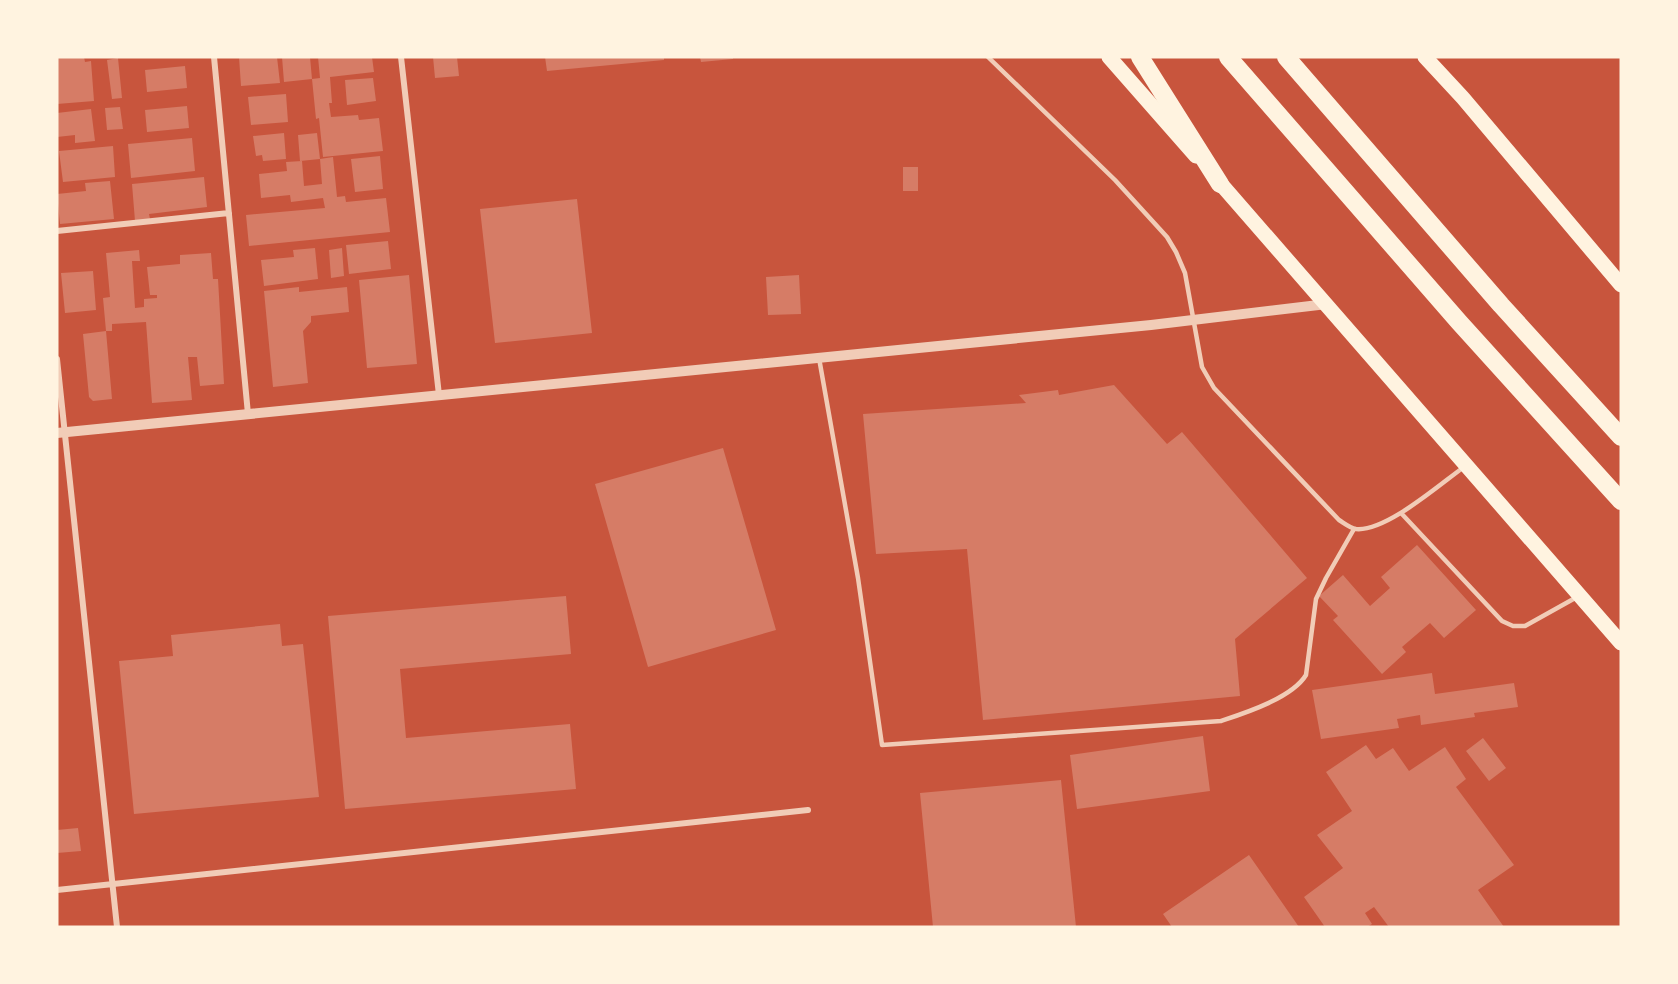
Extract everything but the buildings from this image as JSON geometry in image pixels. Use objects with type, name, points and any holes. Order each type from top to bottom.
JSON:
[{"type":"highway","points":[[1140,57],[1220,184]]},
{"type":"highway","points":[[1228,57],[1481,348],[1621,501]]},
{"type":"highway","points":[[1286,57],[1501,305],[1621,437]]},
{"type":"main road","points":[[1109,57],[1621,643]]},
{"type":"main road","points":[[1425,57],[1463,98],[1621,285]]},
{"type":"street","points":[[214,57],[248,414]]},
{"type":"street","points":[[401,57],[439,395]]},
{"type":"street","points":[[57,231],[229,213]]},
{"type":"street","points":[[61,433],[1193,321],[1327,304]]},
{"type":"street","points":[[57,359],[61,433],[117,927]]},
{"type":"street","points":[[57,890],[808,810]]},
{"type":"lane","points":[[988,57],[1115,180],[1167,237],[1185,273],[1202,367],[1214,388],[1339,520],[1354,529],[1373,527],[1401,513],[1467,465]]},
{"type":"lane","points":[[819,358],[858,578],[882,745],[1221,722],[1264,706],[1302,682],[1306,675],[1316,599],[1354,529]]},
{"type":"lane","points":[[1401,513],[1502,621],[1513,626],[1525,626],[1580,596]]}]
